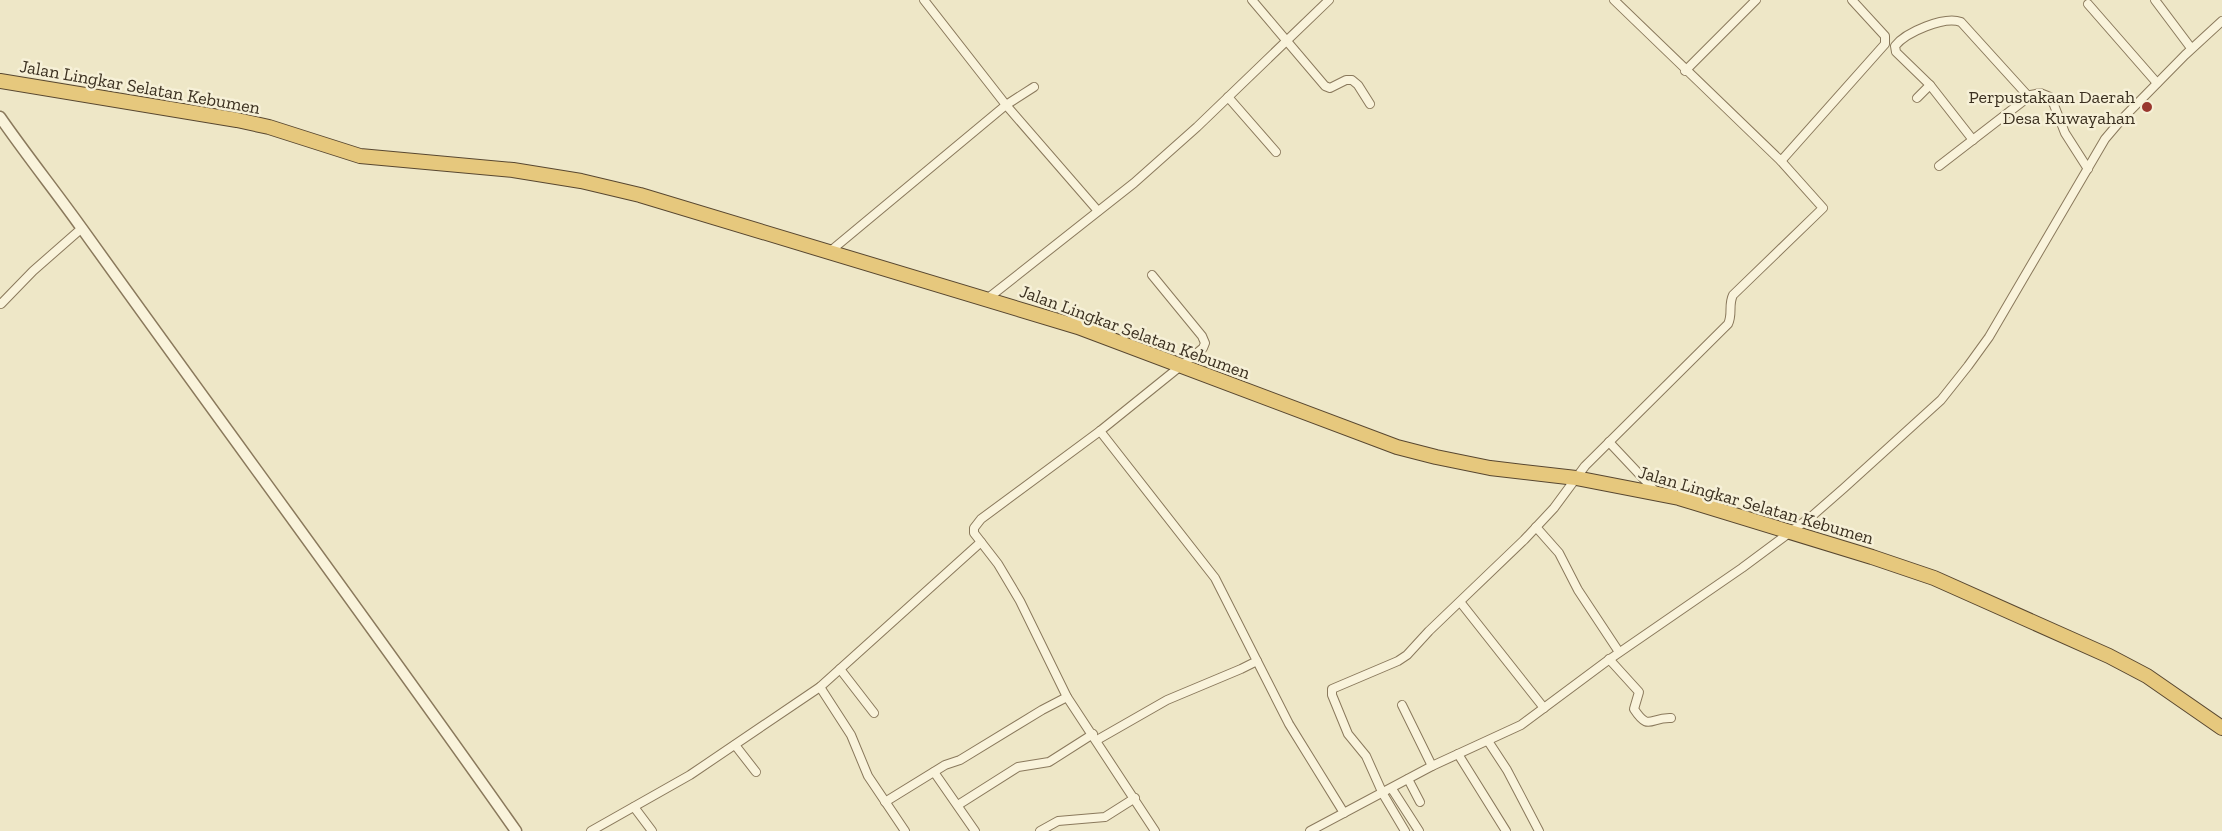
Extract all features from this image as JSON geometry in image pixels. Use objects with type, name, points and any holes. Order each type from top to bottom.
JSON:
[{"type":"highway","name":"Jalan Lingkar Selatan Kebumen","points":[[0,81],[237,120],[360,156],[513,170],[581,181],[693,210],[827,253],[1078,327],[1180,364],[1249,393],[1405,449],[1490,468],[1576,478],[1657,493],[1792,531],[1934,578],[2109,656],[2147,676],[2222,728]]},
{"type":"street","points":[[924,0],[1006,105],[1098,211]]},
{"type":"street","points":[[1252,0],[1328,88],[1352,80],[1370,104]]},
{"type":"street","points":[[987,299],[1134,183],[1329,0]]},
{"type":"street","points":[[1405,831],[1383,794],[1369,762],[1348,734],[1332,695],[1332,689],[1403,658],[1461,603],[1536,527],[1585,466],[1728,324],[1732,313],[1730,303],[1733,295],[1823,208],[1781,161],[1685,71],[1614,0]]},
{"type":"street","points":[[1685,71],[1756,0]]},
{"type":"street","points":[[1781,161],[1882,48],[1886,40],[1885,36],[1852,0]]},
{"type":"street","points":[[2155,0],[2191,48]]},
{"type":"street","points":[[2088,4],[2157,83]]},
{"type":"street","points":[[1895,49],[1899,41],[1915,30],[1959,21],[2029,97]]},
{"type":"street","points":[[1310,831],[1432,766],[1521,725],[1609,659],[1792,531],[1910,430],[1941,400],[1989,337],[2111,133],[2191,48],[2222,21]]},
{"type":"street","points":[[1882,48],[1895,49],[1930,85],[1973,140]]},
{"type":"street","points":[[1917,98],[1930,85]]},
{"type":"street","points":[[827,253],[1006,105],[1035,87]]},
{"type":"street","points":[[1939,166],[2029,97],[2040,93],[2050,98],[2065,132],[2088,169]]},
{"type":"street","points":[[1228,97],[1276,152]]},
{"type":"street","points":[[0,117],[174,359],[278,498],[368,626],[440,721],[516,831]]},
{"type":"street","points":[[1,304],[33,271],[82,228]]},
{"type":"street","points":[[1152,275],[1204,340],[1203,348],[1180,364],[1101,431],[981,519],[974,528],[974,533],[998,564],[1020,600],[1067,697],[1155,831]]},
{"type":"street","points":[[1101,431],[1215,578],[1290,724],[1344,813]]},
{"type":"street","points":[[1609,442],[1657,493]]},
{"type":"street","points":[[1536,527],[1559,553],[1578,590],[1620,652]]},
{"type":"street","points":[[591,831],[690,775],[820,687],[981,542]]},
{"type":"street","points":[[1461,603],[1544,708]]},
{"type":"street","points":[[1609,659],[1639,692],[1634,710],[1646,722],[1650,723],[1662,717],[1671,718]]},
{"type":"street","points":[[958,805],[1018,767],[1049,762],[1167,700],[1257,661]]},
{"type":"street","points":[[840,669],[874,713]]},
{"type":"street","points":[[820,687],[839,715],[868,776],[905,831]]},
{"type":"street","points":[[885,802],[945,765],[960,760],[1067,697]]},
{"type":"street","points":[[1402,705],[1432,766]]},
{"type":"street","points":[[1488,741],[1507,770],[1539,831]]},
{"type":"street","points":[[735,745],[756,772]]},
{"type":"street","points":[[1458,754],[1506,831]]},
{"type":"street","points":[[934,772],[975,831]]},
{"type":"street","points":[[1408,779],[1420,802]]},
{"type":"street","points":[[1392,789],[1419,831]]},
{"type":"street","points":[[1040,831],[1058,821],[1105,817],[1135,798]]},
{"type":"street","points":[[634,807],[652,831]]},
{"type":"place","name":"Perpustakaan Daerah Desa Kuwayahan","points":[[2147,107]]}]
